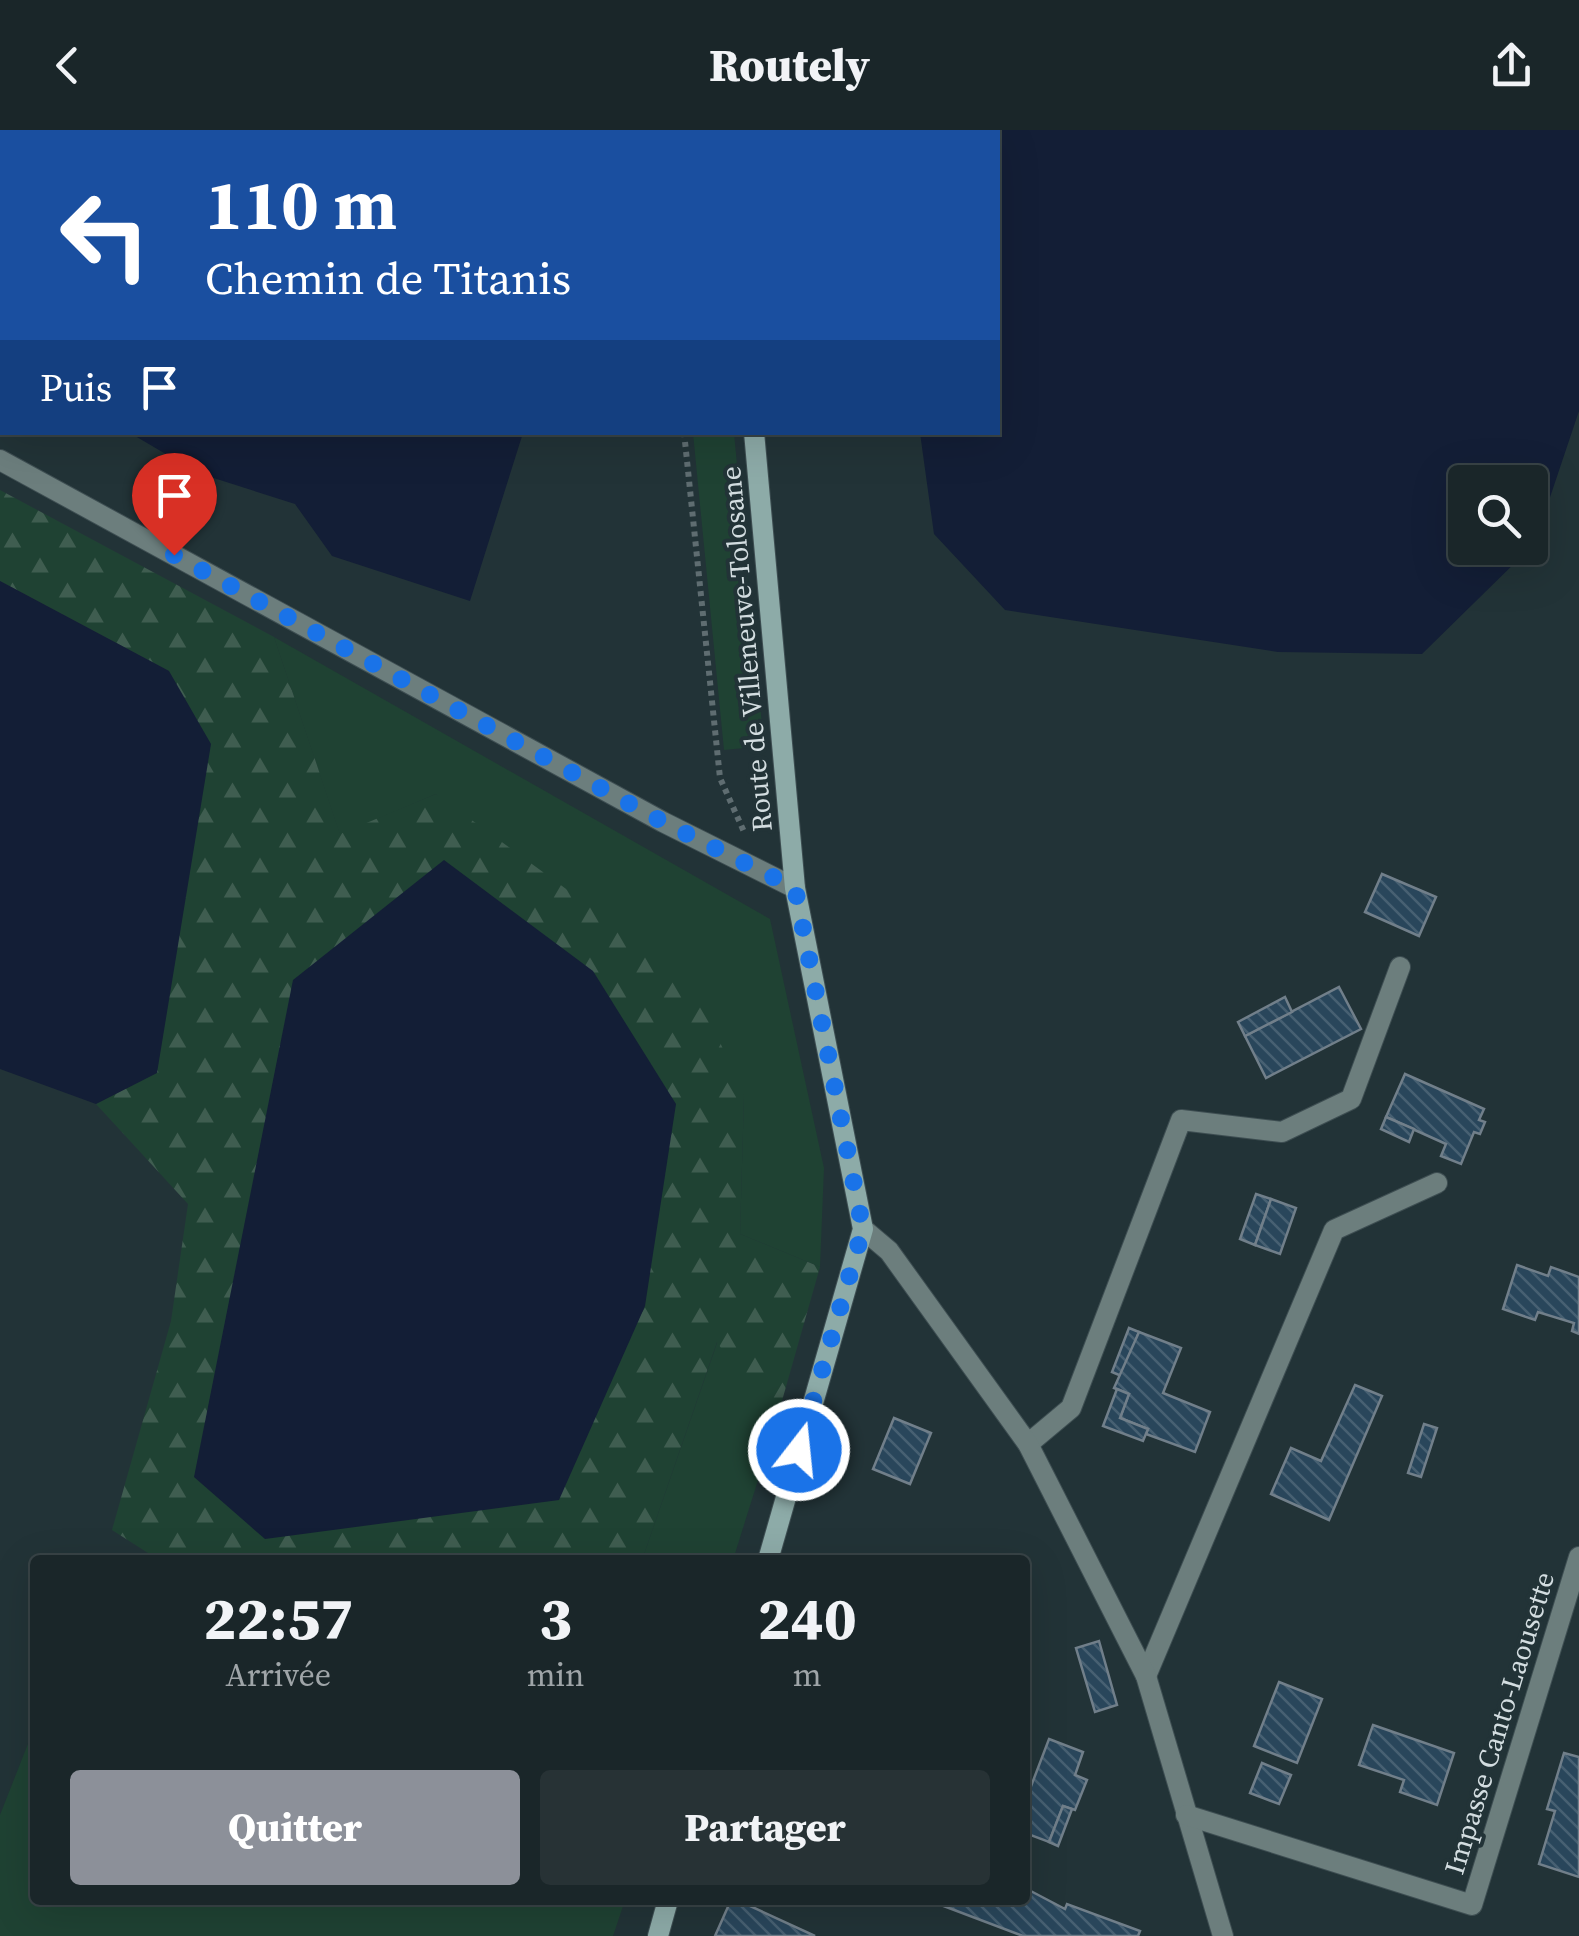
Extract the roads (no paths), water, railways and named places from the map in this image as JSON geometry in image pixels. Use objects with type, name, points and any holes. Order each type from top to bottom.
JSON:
[{"type":"street","name":"Route de Villeneuve-Tolosane","points":[[754,435],[795,888],[863,1229],[769,1555]]},
{"type":"street","points":[[0,460],[795,888]]},
{"type":"street","points":[[1028,1444],[1071,1408],[1181,1120],[1282,1132],[1351,1099],[1400,967]]},
{"type":"street","points":[[1146,1676],[1334,1230],[1437,1182]]},
{"type":"street","points":[[863,1229],[889,1251],[1028,1444],[1146,1676],[1223,1936]]},
{"type":"street","name":"Impasse Canto-Laousette","points":[[1186,1815],[1472,1905],[1579,1556]]},
{"type":"street","points":[[658,1936],[667,1905]]},
{"type":"water","points":[[1000,130],[1579,130],[1579,411],[1548,503],[1548,465],[1448,465],[1448,565],[1513,565],[1422,654],[1278,652],[1005,610],[934,534],[920,435],[1000,435]]},
{"type":"water","points":[[133,435],[522,435],[470,601],[332,556],[295,504],[198,473]]},
{"type":"water","points":[[0,581],[169,671],[211,744],[157,1073],[96,1104],[0,1069]]},
{"type":"water","points":[[444,860],[593,971],[676,1104],[645,1306],[559,1500],[265,1539],[194,1477],[293,980]]}]
